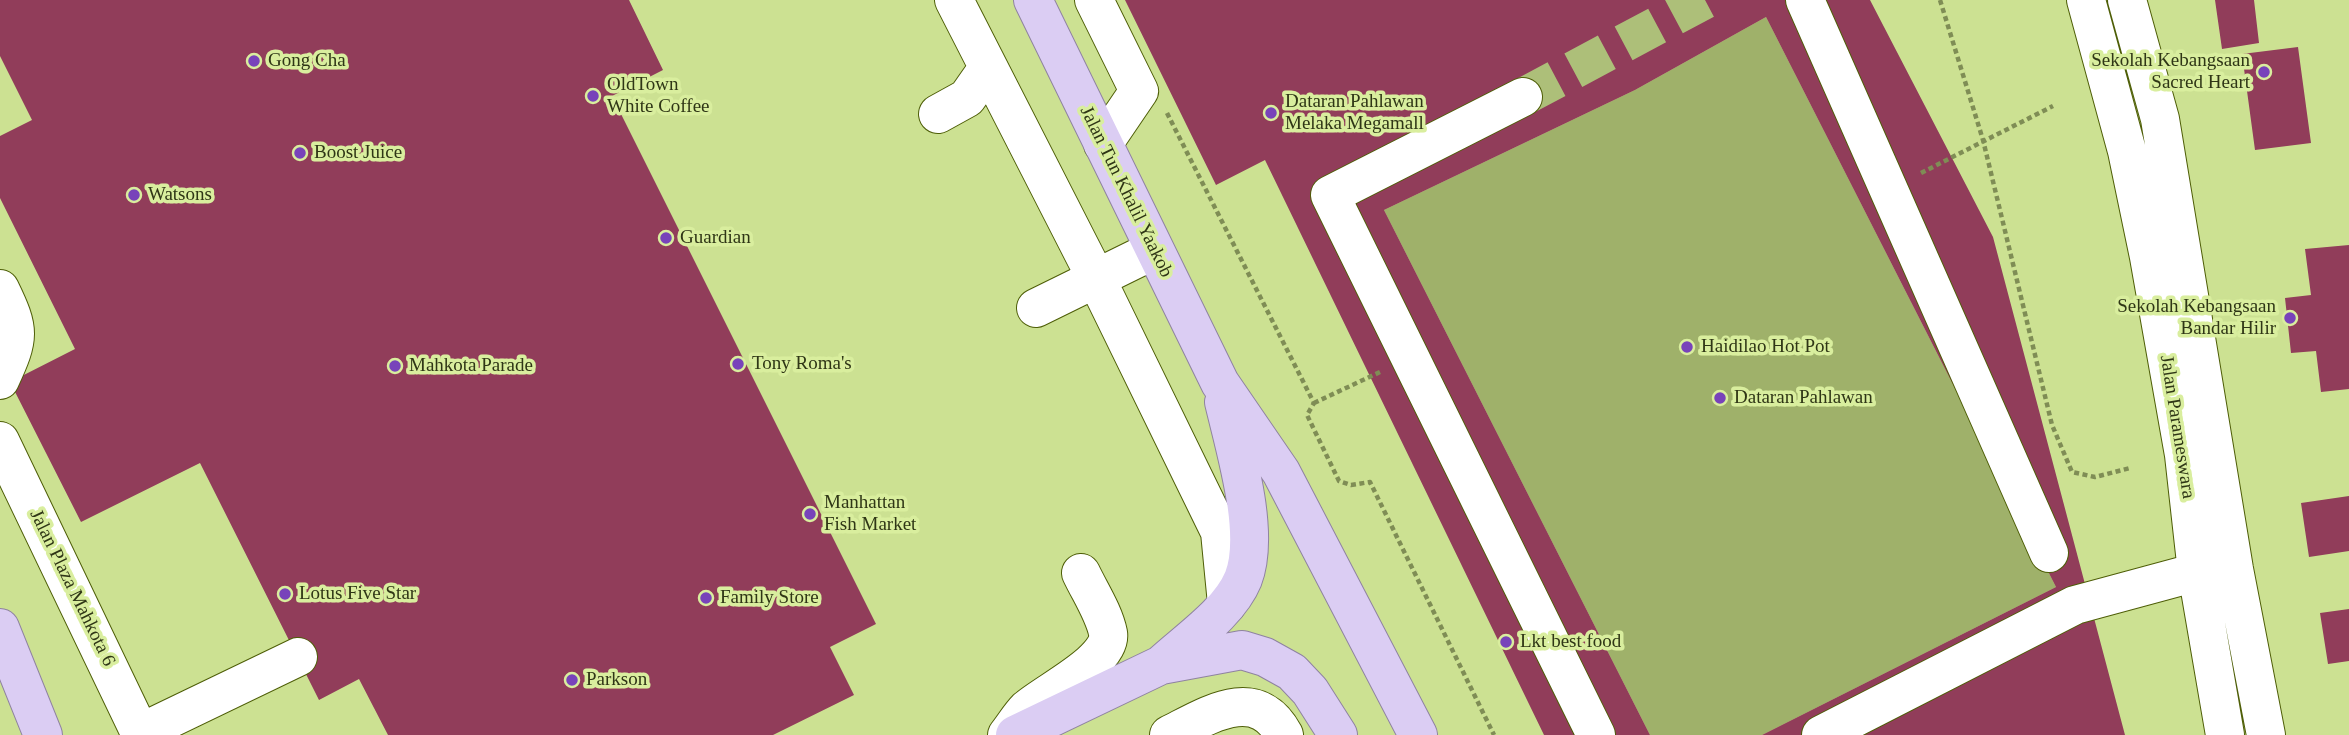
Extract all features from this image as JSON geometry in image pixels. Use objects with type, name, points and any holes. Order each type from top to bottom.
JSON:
[{"type":"main road","name":"Jalan Tun Khalil Yaakob","points":[[1033,0],[1220,383],[1281,472],[1418,735]]},
{"type":"main road","name":"Jalan Tun Khalil Yaakob","points":[[1161,665],[1227,604],[1243,578],[1247,535],[1246,496],[1220,383]]},
{"type":"main road","points":[[0,628],[43,735]]},
{"type":"main road","points":[[1015,735],[1161,665],[1242,650],[1265,657],[1292,672],[1310,691],[1338,735]]},
{"type":"street","points":[[954,0],[1095,276],[1220,532],[1227,604]]},
{"type":"street","points":[[1094,0],[1139,91],[1103,144]]},
{"type":"street","points":[[1805,0],[2049,552]]},
{"type":"street","name":"Jalan Parameswara","points":[[2086,0],[2127,151],[2184,455],[2215,570],[2266,735]]},
{"type":"street","name":"Jalan Parameswara","points":[[2127,0],[2162,132],[2215,570],[2225,735]]},
{"type":"street","points":[[938,114],[967,98],[988,68]]},
{"type":"street","points":[[1523,97],[1331,195],[1596,735]]},
{"type":"street","points":[[1036,308],[1095,276],[1154,250]]},
{"type":"street","points":[[0,289],[17,323],[13,350],[0,380]]},
{"type":"street","name":"Jalan Plaza Mahkota 6","points":[[0,441],[141,734]]},
{"type":"street","points":[[1821,735],[2075,605],[2215,570]]},
{"type":"street","points":[[1007,735],[1026,710],[1097,660],[1107,648],[1109,636],[1081,573]]},
{"type":"street","points":[[141,734],[298,657]]},
{"type":"street","points":[[1169,735],[1218,710],[1238,707],[1258,708],[1279,726],[1284,735]]},
{"type":"path","points":[[1940,0],[1983,140],[2052,425],[2072,471],[2095,477],[2130,468]]},
{"type":"path","points":[[1915,176],[2053,106]]},
{"type":"path","points":[[1166,110],[1314,403]]},
{"type":"path","points":[[1384,370],[1314,403],[1307,415],[1339,481],[1351,485],[1370,482],[1494,735]]},
{"type":"green space","name":"Dataran Pahlawan","points":[[1766,17],[2056,587],[1762,735],[1650,735],[1384,210],[1635,90]]},
{"type":"building","name":"Mahkota Parade","points":[[0,0],[629,0],[663,70],[612,96],[876,624],[830,647],[854,695],[773,735],[388,735],[359,679],[319,700],[200,463],[81,522],[10,382],[75,349],[0,198],[0,136],[32,120],[0,56]]},
{"type":"building","points":[[1125,0],[1870,0],[1993,237],[2125,735],[1762,735],[2056,587],[1766,17],[1635,90],[1384,210],[1650,735],[1544,735],[1265,160],[1216,185]]},
{"type":"building","points":[[2215,0],[2254,0],[2259,43],[2222,49]]},
{"type":"building","points":[[2298,47],[2311,143],[2255,150],[2242,54]]},
{"type":"building","points":[[2349,245],[2349,389],[2321,392],[2316,351],[2291,353],[2285,298],[2311,295],[2305,249]]},
{"type":"building","points":[[2349,496],[2349,551],[2309,557],[2301,503]]},
{"type":"building","points":[[2349,609],[2349,661],[2328,664],[2320,613]]},
{"type":"tunnel","points":[[1523,97],[1705,0]]},
{"type":"place","name":"Gong Cha","points":[[254,61]]},
{"type":"place","name":"Sekolah Kebangsaan Sacred Heart","points":[[2264,72]]},
{"type":"place","name":"OldTown White Coffee","points":[[593,96]]},
{"type":"place","name":"Dataran Pahlawan Melaka Megamall","points":[[1271,113]]},
{"type":"place","name":"Boost Juice","points":[[300,153]]},
{"type":"place","name":"Watsons","points":[[134,195]]},
{"type":"place","name":"Guardian","points":[[666,238]]},
{"type":"place","name":"Sekolah Kebangsaan Bandar Hilir","points":[[2290,318]]},
{"type":"place","name":"Haidilao Hot Pot","points":[[1687,347]]},
{"type":"place","name":"Tony Roma's","points":[[738,364]]},
{"type":"place","name":"Mahkota Parade","points":[[395,366]]},
{"type":"place","name":"Dataran Pahlawan","points":[[1720,398]]},
{"type":"place","name":"Manhattan Fish Market","points":[[810,514]]},
{"type":"place","name":"Lotus Five Star","points":[[285,594]]},
{"type":"place","name":"Family Store","points":[[706,598]]},
{"type":"place","name":"Lkt best food","points":[[1506,642]]},
{"type":"place","name":"Parkson","points":[[572,680]]}]
